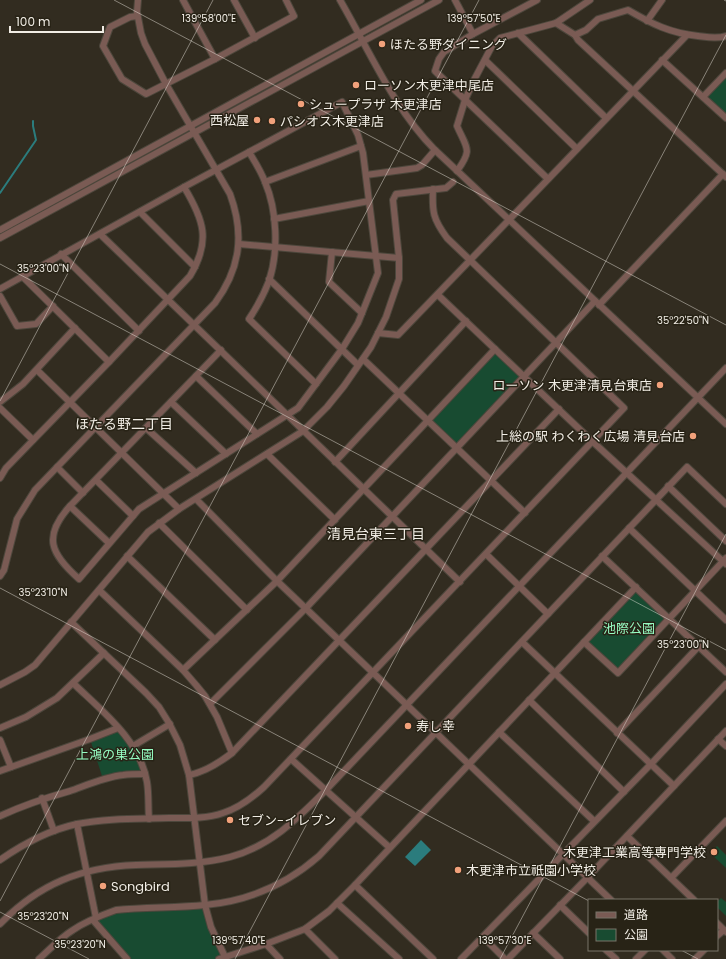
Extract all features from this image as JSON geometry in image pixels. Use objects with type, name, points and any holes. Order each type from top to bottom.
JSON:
[{"type":"street","points":[[0,576],[4,570],[17,520],[35,490],[215,304],[231,278],[236,262],[239,244],[239,228],[234,203],[227,188],[166,84],[145,44],[141,33],[138,16],[138,0]]},
{"type":"street","points":[[183,0],[215,59]]},
{"type":"street","points":[[234,0],[254,38]]},
{"type":"street","points":[[138,16],[130,17],[110,27],[103,46],[122,79],[146,94],[215,59],[294,16],[286,0]]},
{"type":"street","points":[[340,0],[401,108],[419,133],[457,171],[726,424]]},
{"type":"street","points":[[0,230],[421,0]]},
{"type":"street","points":[[0,238],[439,0]]},
{"type":"street","points":[[455,0],[473,34]]},
{"type":"street","points":[[537,0],[473,34],[444,52],[439,59],[435,71],[548,179]]},
{"type":"street","points":[[457,171],[468,154],[467,148],[457,126],[465,100],[492,46],[500,38],[556,23],[590,0]]},
{"type":"street","points":[[647,21],[662,0]]},
{"type":"street","points":[[575,35],[586,30],[598,19],[628,10],[661,28],[687,35],[725,38]]},
{"type":"street","points":[[556,23],[575,35],[578,40],[723,174]]},
{"type":"street","points":[[518,32],[606,118]]},
{"type":"street","points":[[378,333],[398,335],[687,35]]},
{"type":"street","points":[[485,60],[577,148]]},
{"type":"street","points":[[662,60],[726,118]]},
{"type":"street","points":[[703,97],[726,73]]},
{"type":"street","points":[[0,289],[61,254],[342,102],[358,134],[361,146],[370,201],[378,273],[358,323],[342,349],[298,408],[139,509],[79,580],[64,566],[54,550],[54,531],[57,523],[70,506],[221,350]]},
{"type":"street","points":[[266,182],[361,146]]},
{"type":"street","points":[[366,175],[417,168],[422,165],[435,150]]},
{"type":"street","points":[[249,152],[266,182],[272,204],[275,247],[269,279],[249,319],[316,384]]},
{"type":"street","points":[[210,704],[306,608],[556,343],[723,174],[726,167]]},
{"type":"street","points":[[0,685],[35,665],[148,532],[179,509],[303,430],[327,407],[363,359],[378,333],[386,317],[399,279],[399,258],[393,200],[394,196],[396,194],[446,188],[453,182]]},
{"type":"street","points":[[0,478],[6,468],[184,283],[195,267],[202,248],[202,228],[196,208],[184,187]]},
{"type":"street","points":[[0,860],[54,830],[77,824],[121,819],[194,818],[213,816],[224,813],[245,803],[264,787],[291,759],[624,408],[447,238],[436,223],[432,209],[433,189]]},
{"type":"street","points":[[274,219],[370,201]]},
{"type":"street","points":[[140,212],[195,267]]},
{"type":"street","points":[[100,234],[460,582]]},
{"type":"street","points":[[239,244],[399,258]]},
{"type":"street","points":[[332,252],[329,282],[362,313]]},
{"type":"street","points":[[61,254],[139,330]]},
{"type":"street","points":[[22,276],[109,362]]},
{"type":"street","points":[[269,279],[358,365]]},
{"type":"street","points":[[438,295],[655,500],[725,561],[695,590],[618,673],[584,642]]},
{"type":"street","points":[[0,296],[17,326],[36,324],[53,306]]},
{"type":"street","points":[[335,462],[466,321]]},
{"type":"street","points":[[0,402],[23,384],[76,328]]},
{"type":"street","points":[[183,670],[277,582],[495,349]]},
{"type":"street","points":[[363,359],[525,513]]},
{"type":"street","points":[[0,924],[10,913],[33,895],[61,880],[87,871],[109,867],[199,863],[230,857],[256,847],[283,831],[326,790],[726,368]]},
{"type":"street","points":[[36,370],[179,509]]},
{"type":"street","points":[[196,376],[257,434]]},
{"type":"street","points":[[171,402],[226,454]]},
{"type":"street","points":[[0,408],[33,440]]},
{"type":"street","points":[[189,775],[209,768],[232,753],[559,409]]},
{"type":"street","points":[[146,428],[196,473]]},
{"type":"street","points":[[267,454],[335,520]]},
{"type":"street","points":[[0,462],[6,468]]},
{"type":"street","points":[[57,467],[84,493]]},
{"type":"street","points":[[39,959],[47,956],[60,940],[73,929],[116,910],[205,905],[235,901],[281,883],[307,866],[319,856],[687,467],[726,504]]},
{"type":"street","points":[[96,480],[133,516]]},
{"type":"street","points":[[668,486],[726,541]]},
{"type":"street","points":[[196,498],[277,582],[610,899]]},
{"type":"street","points":[[70,506],[109,543]]},
{"type":"street","points":[[159,523],[248,610]]},
{"type":"street","points":[[629,528],[726,620]]},
{"type":"street","points":[[486,554],[548,614]]},
{"type":"street","points":[[127,556],[215,640]]},
{"type":"street","points":[[602,556],[726,672]]},
{"type":"street","points":[[71,622],[146,693],[170,724],[180,745],[189,775],[205,905],[223,958],[305,929],[337,903],[636,587]]},
{"type":"street","points":[[99,590],[183,670],[210,704],[223,730],[232,753]]},
{"type":"street","points":[[522,642],[674,786]]},
{"type":"street","points":[[617,732],[699,646]]},
{"type":"street","points":[[0,728],[26,717],[57,698],[104,653]]},
{"type":"street","points":[[73,683],[118,728],[137,752],[147,782],[149,819]]},
{"type":"street","points":[[461,959],[651,764],[726,684]]},
{"type":"street","points":[[529,700],[624,792]]},
{"type":"street","points":[[133,746],[170,724]]},
{"type":"street","points":[[0,771],[118,728]]},
{"type":"street","points":[[483,937],[507,959],[587,878],[726,731]]},
{"type":"street","points":[[499,732],[594,822]]},
{"type":"street","points":[[0,740],[11,767]]},
{"type":"street","points":[[718,740],[726,746]]},
{"type":"street","points":[[291,759],[389,847]]},
{"type":"street","points":[[0,816],[42,798],[110,778],[124,775],[145,774]]},
{"type":"street","points":[[42,798],[54,830]]},
{"type":"street","points":[[671,878],[726,821]]},
{"type":"street","points":[[77,824],[87,871],[94,919],[127,959]]},
{"type":"street","points":[[627,836],[693,899]]},
{"type":"street","points":[[355,885],[434,959]]},
{"type":"street","points":[[337,903],[398,959]]},
{"type":"street","points":[[560,905],[588,932]]},
{"type":"street","points":[[305,929],[335,959]]},
{"type":"street","points":[[533,933],[560,959]]},
{"type":"street","points":[[266,944],[280,959]]},
{"type":"street","points":[[607,951],[616,959]]},
{"type":"street","points":[[636,959],[644,951]]},
{"type":"street","points":[[664,951],[672,959]]},
{"type":"street","points":[[695,959],[703,951]]},
{"type":"green space","points":[[726,78],[726,115],[710,100],[709,95]]},
{"type":"green space","points":[[495,349],[524,377],[457,448],[428,421]]},
{"type":"green space","name":"池際公園","points":[[636,587],[669,618],[618,673],[584,642]]},
{"type":"green space","name":"上鴻の巣公園","points":[[118,728],[131,744],[145,774],[103,779],[90,739]]},
{"type":"green space","points":[[717,846],[726,855],[726,868],[710,853]]},
{"type":"green space","points":[[721,898],[726,902],[726,916],[718,908],[718,901]]},
{"type":"green space","points":[[205,905],[225,957],[219,959],[129,959],[96,918],[116,910]]},
{"type":"water","points":[[421,840],[431,850],[415,866],[405,857]]},
{"type":"waterway","points":[[0,193],[36,140],[33,121]]},
{"type":"place","name":"ほたる野ダイニング","points":[[382,44]]},
{"type":"place","name":"ローソン木更津中尾店","points":[[356,85]]},
{"type":"place","name":"シュープラザ 木更津店","points":[[301,104]]},
{"type":"place","name":"西松屋","points":[[257,120]]},
{"type":"place","name":"パシオス木更津店","points":[[272,121]]},
{"type":"place","name":"ローソン 木更津清見台東店","points":[[660,385]]},
{"type":"place","name":"上総の駅 わくわく広場 清見台店","points":[[693,436]]},
{"type":"place","name":"寿し幸","points":[[408,726]]},
{"type":"place","name":"セブン-イレブン","points":[[230,820]]},
{"type":"place","name":"木更津工業高等専門学校","points":[[714,852]]},
{"type":"place","name":"木更津市立祇園小学校","points":[[458,870]]},
{"type":"place","name":"Songbird","points":[[103,886]]},
{"type":"district","name":"ほたる野二丁目","points":[[124,424]]},
{"type":"district","name":"清見台東三丁目","points":[[376,534]]}]
